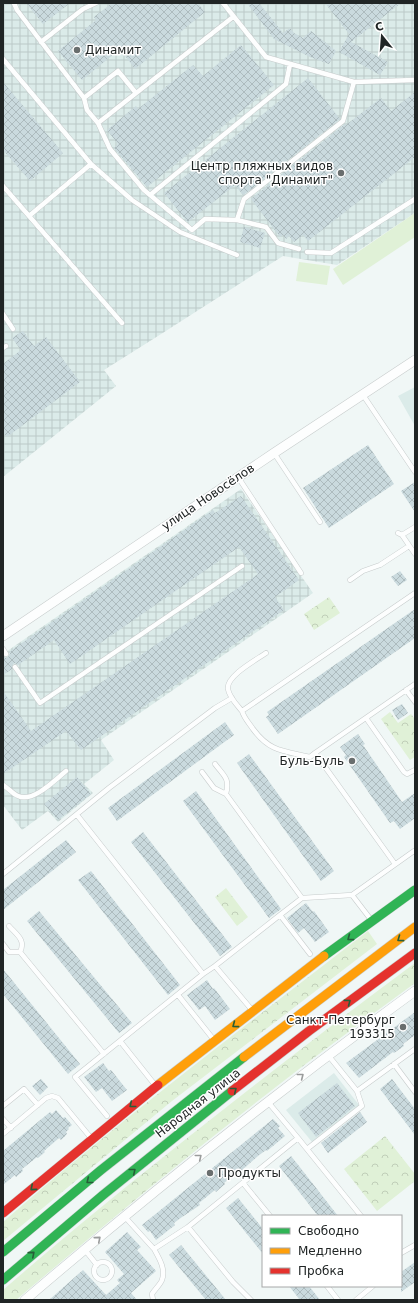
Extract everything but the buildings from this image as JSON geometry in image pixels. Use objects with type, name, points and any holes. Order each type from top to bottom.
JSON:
[{"type":"main road","points":[[3,1213],[92,1138],[214,1040],[415,890]]},
{"type":"main road","name":"Народная улица","points":[[3,1252],[40,1220],[198,1092],[374,957],[415,928]]},
{"type":"main road","name":"Народная улица","points":[[3,1280],[53,1236],[210,1109],[327,1018],[415,954]]},
{"type":"street","name":"улица Новосёлов","points":[[3,636],[238,477],[415,360]]},
{"type":"street","points":[[28,1299],[125,1217],[268,1102],[328,1055],[415,991]]},
{"type":"lane","points":[[14,3],[17,10],[84,98],[87,110],[98,123],[110,149],[144,190],[192,230],[205,219],[237,220],[266,227],[278,242],[299,249]]},
{"type":"lane","points":[[42,42],[83,9],[96,3]]},
{"type":"lane","points":[[223,3],[266,57],[354,82],[415,80]]},
{"type":"lane","points":[[98,123],[233,17]]},
{"type":"lane","points":[[3,59],[91,164],[132,200],[180,232],[237,255]]},
{"type":"lane","points":[[150,195],[286,84],[290,64]]},
{"type":"lane","points":[[84,98],[118,71],[136,93]]},
{"type":"lane","points":[[237,220],[244,199],[343,121],[354,82]]},
{"type":"lane","points":[[29,216],[91,164]]},
{"type":"lane","points":[[3,186],[122,324]]},
{"type":"lane","points":[[307,252],[331,254],[415,199]]},
{"type":"lane","points":[[3,314],[14,329]]},
{"type":"lane","points":[[363,395],[415,472]]},
{"type":"lane","points":[[274,453],[320,522]]},
{"type":"lane","points":[[238,477],[301,573]]},
{"type":"lane","points":[[415,526],[400,534],[415,554]]},
{"type":"lane","points":[[350,580],[363,570],[380,566],[409,546]]},
{"type":"lane","points":[[15,667],[40,702],[242,566]]},
{"type":"lane","points":[[242,711],[415,593]]},
{"type":"lane","points":[[266,653],[234,675],[228,682],[228,690],[242,711],[244,717],[266,745],[277,750],[310,756],[415,684]]},
{"type":"lane","points":[[406,690],[415,702]]},
{"type":"lane","points":[[3,874],[109,788],[215,708],[232,698]]},
{"type":"lane","points":[[366,718],[404,772],[407,774],[415,770]]},
{"type":"lane","points":[[315,753],[395,864]]},
{"type":"lane","points":[[215,764],[227,780],[228,784],[226,794]]},
{"type":"lane","points":[[3,785],[17,796],[24,798],[31,797],[66,771]]},
{"type":"lane","points":[[202,772],[214,788],[226,794],[302,898]]},
{"type":"lane","points":[[77,815],[204,974]]},
{"type":"lane","points":[[107,1116],[75,1077],[302,898],[352,895],[414,851],[415,852]]},
{"type":"lane","points":[[352,895],[372,921]]},
{"type":"lane","points":[[280,915],[310,954]]},
{"type":"lane","points":[[9,926],[22,942],[20,952]]},
{"type":"lane","points":[[3,944],[9,952],[20,952]]},
{"type":"lane","points":[[20,952],[104,1054]]},
{"type":"lane","points":[[215,966],[253,1011]]},
{"type":"lane","points":[[178,995],[214,1040]]},
{"type":"lane","points":[[120,1041],[156,1086]]},
{"type":"lane","points":[[357,1091],[415,1048]]},
{"type":"lane","points":[[307,1150],[362,1106],[357,1091],[328,1055]]},
{"type":"lane","points":[[394,1064],[415,1092]]},
{"type":"lane","points":[[3,1106],[24,1089],[38,1104]]},
{"type":"lane","points":[[3,1134],[38,1104],[46,1098],[52,1096],[58,1098],[92,1138]]},
{"type":"lane","points":[[268,1102],[360,1215]]},
{"type":"lane","points":[[3,1119],[11,1128]]},
{"type":"lane","points":[[154,1249],[188,1227],[298,1138]]},
{"type":"lane","points":[[243,1183],[269,1215]]},
{"type":"lane","points":[[125,1217],[154,1249],[161,1262],[163,1272],[162,1281],[152,1294],[153,1300]]},
{"type":"lane","points":[[188,1227],[233,1282],[251,1300]]},
{"type":"lane","points":[[402,1252],[415,1245]]},
{"type":"lane","points":[[85,1250],[97,1265]]},
{"type":"lane","points":[[101,1262],[106,1262],[110,1265],[112,1274],[110,1278],[101,1280],[97,1278],[94,1274],[94,1269],[97,1265],[101,1262]]},
{"type":"lane","points":[[328,1287],[338,1300]]},
{"type":"lane","points":[[356,1300],[372,1287]]},
{"type":"shaded area","points":[[3,3],[415,3],[415,213],[337,265],[283,256],[104,370],[116,386],[3,477]]},
{"type":"shaded area","points":[[415,387],[415,426],[398,396]]},
{"type":"shaded area","points":[[241,489],[313,593],[101,740],[114,760],[84,784],[93,793],[58,822],[48,811],[22,830],[3,805],[3,654]]},
{"type":"shaded area","points":[[334,1073],[359,1105],[312,1142],[286,1110]]},
{"type":"green space","points":[[415,213],[415,237],[343,285],[333,269]]},
{"type":"green space","points":[[299,262],[330,266],[327,285],[296,281]]},
{"type":"green space","points":[[329,597],[340,613],[314,630],[304,614]]},
{"type":"green space","points":[[390,712],[398,723],[411,714],[415,719],[415,757],[410,760],[381,719]]},
{"type":"green space","points":[[226,888],[248,917],[237,926],[215,897]]},
{"type":"green space","points":[[368,931],[377,944],[172,1101],[3,1241],[3,1222],[47,1184],[183,1074]]},
{"type":"green space","points":[[415,963],[415,983],[303,1066],[230,1123],[16,1300],[3,1300],[3,1290],[154,1164]]},
{"type":"green space","points":[[385,1136],[415,1174],[415,1181],[377,1211],[344,1169]]},
{"type":"traffic: fast","points":[[324,956],[415,890]]},
{"type":"traffic: fast","points":[[3,1252],[101,1170],[244,1057]]},
{"type":"traffic: fast","points":[[3,1280],[103,1195],[232,1091]]},
{"type":"traffic: slow","points":[[244,1057],[415,927]]},
{"type":"traffic: slow","points":[[158,1085],[324,956]]},
{"type":"traffic: jam","points":[[232,1091],[309,1031],[415,953]]},
{"type":"traffic: jam","points":[[3,1213],[158,1085]]},
{"type":"place","name":"Динамит","points":[[77,50]]},
{"type":"place","name":"Центр пляжных видов спорта \"Динамит\"","points":[[341,173]]},
{"type":"place","name":"Буль-Буль","points":[[352,761]]},
{"type":"place","name":"Санкт-Петербург 193315","points":[[403,1027]]},
{"type":"place","name":"Продукты","points":[[210,1173]]}]
